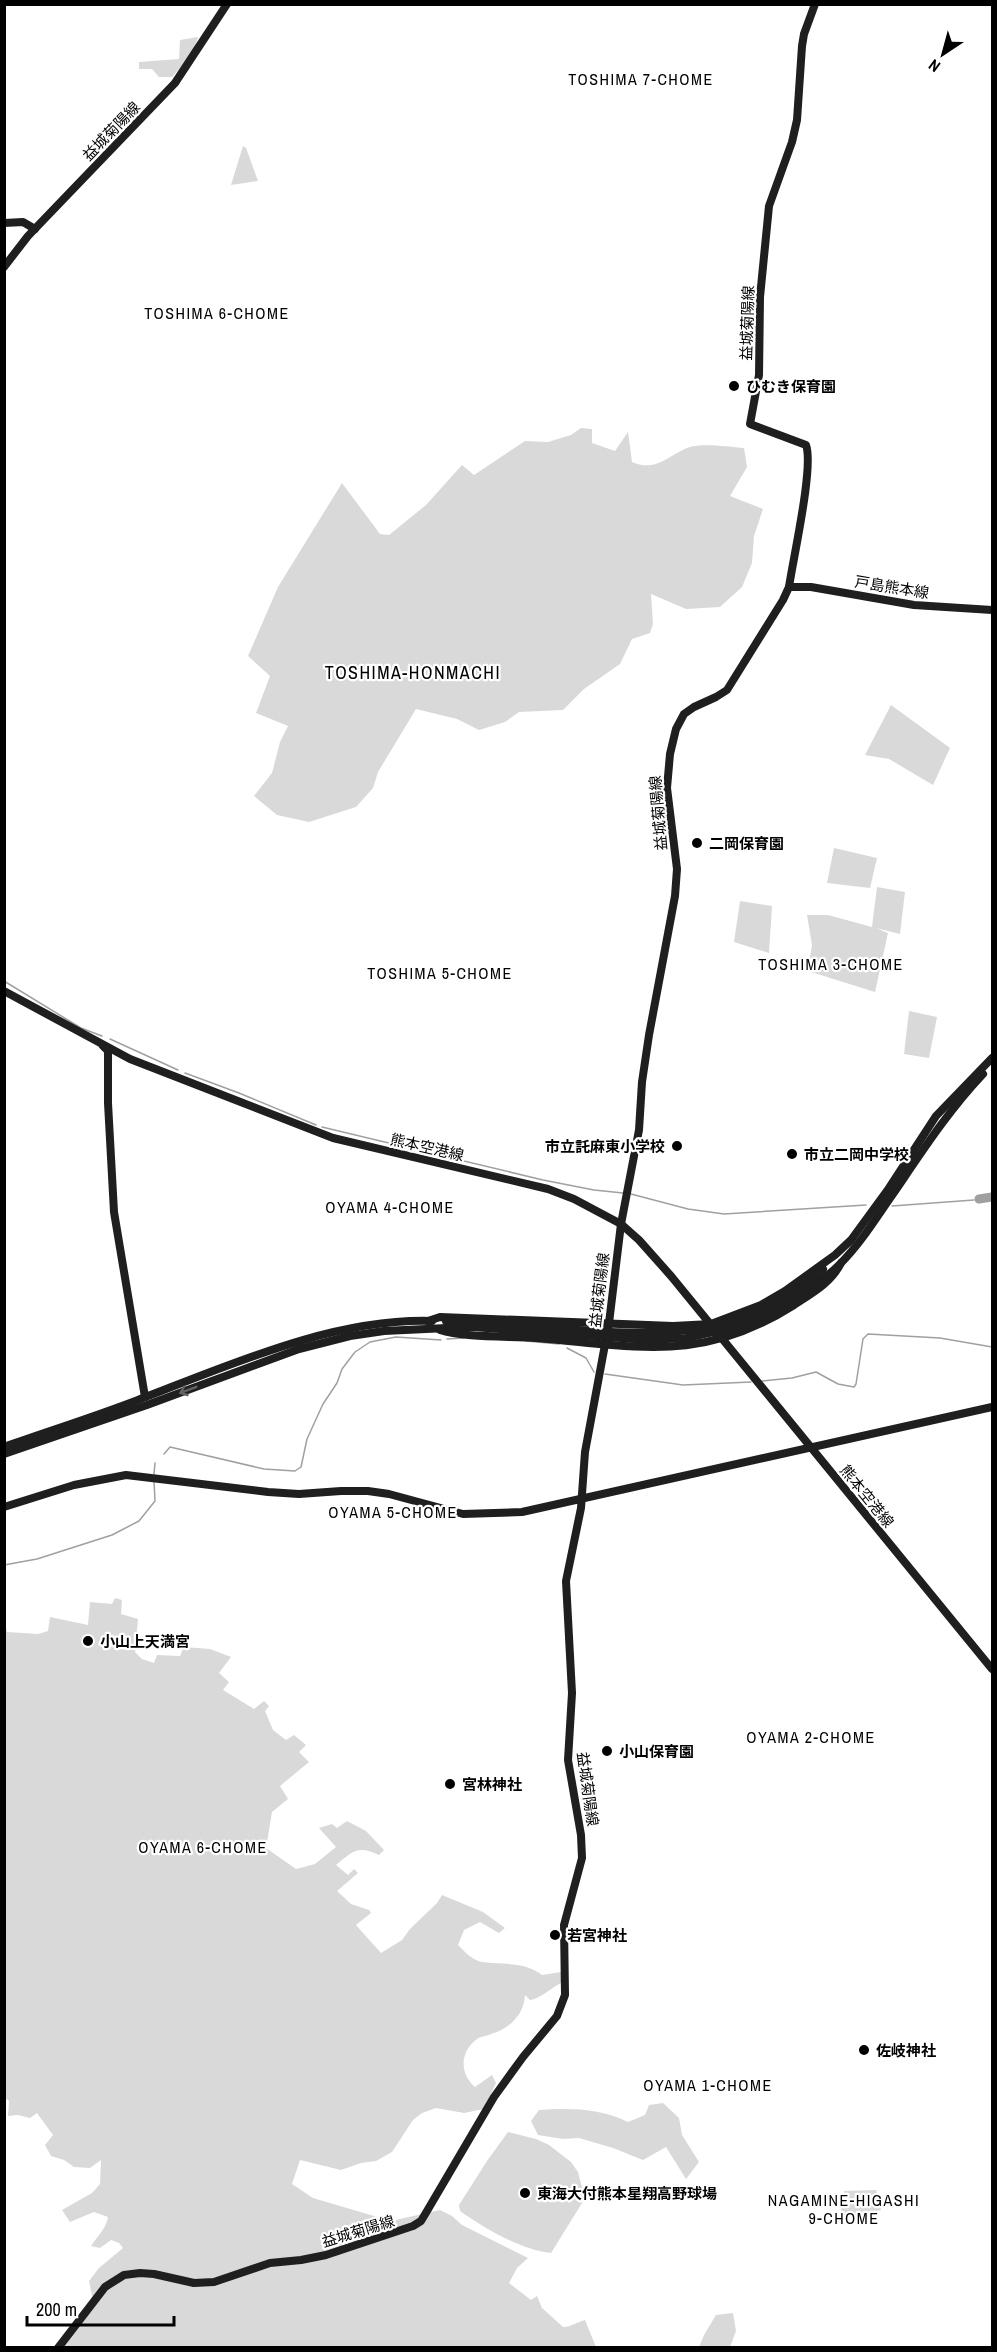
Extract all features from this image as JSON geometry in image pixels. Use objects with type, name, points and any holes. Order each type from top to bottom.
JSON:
[{"type":"main road","name":"益城菊陽線","points":[[4,267],[35,230],[175,83],[227,4]]},
{"type":"main road","name":"益城菊陽線","points":[[58,2348],[105,2287],[124,2275],[154,2274],[194,2283],[214,2282],[270,2263],[326,2255],[413,2226],[421,2221],[494,2097],[557,2016],[565,1995],[564,1925],[582,1858],[568,1760],[572,1693],[566,1581],[582,1499],[585,1452],[609,1323],[621,1224],[639,1130],[642,1082],[676,886],[677,869],[667,788],[672,742],[678,723],[686,711],[727,690],[783,600],[789,587],[803,501],[808,451],[806,445],[750,424],[759,375],[760,297],[768,214],[772,194],[792,142],[797,120],[802,46],[815,4]]},
{"type":"main road","points":[[4,223],[23,222],[35,230]]},
{"type":"main road","name":"戸島熊本線","points":[[789,587],[811,587],[914,605],[993,610]]},
{"type":"main road","name":"熊本空港線","points":[[4,991],[130,1059],[333,1138],[548,1189],[574,1199],[621,1224],[647,1248],[711,1323],[993,1669]]},
{"type":"main road","points":[[102,1045],[108,1051],[108,1103],[114,1212],[146,1401]]},
{"type":"main road","points":[[431,1324],[440,1317],[673,1326],[711,1323],[769,1300],[834,1256],[851,1240],[889,1188],[936,1116],[993,1058]]},
{"type":"main road","points":[[431,1324],[446,1332],[645,1348],[677,1347],[723,1339],[744,1332],[807,1297],[835,1275],[841,1263],[875,1220],[949,1113],[993,1064]]},
{"type":"main road","points":[[826,1271],[834,1256]]},
{"type":"main road","points":[[4,1447],[299,1349],[350,1336],[431,1324],[507,1323],[591,1332],[689,1331],[719,1326],[771,1305],[841,1263]]},
{"type":"main road","points":[[4,1454],[146,1401]]},
{"type":"main road","points":[[4,1507],[74,1485],[126,1475],[268,1492],[299,1494],[342,1491],[389,1494],[464,1514],[522,1512],[993,1407]]},
{"type":"shaded area","points":[[198,37],[191,53],[172,77],[159,77],[152,69],[139,69],[139,62],[179,59],[180,40]]},
{"type":"shaded area","points":[[243,146],[246,148],[258,181],[231,185]]},
{"type":"shaded area","points":[[581,428],[592,429],[592,443],[615,451],[628,432],[632,462],[641,465],[656,464],[695,446],[744,448],[747,467],[730,496],[763,509],[754,536],[752,563],[742,587],[720,607],[686,609],[651,594],[653,624],[650,633],[632,639],[620,664],[584,689],[563,710],[519,712],[505,722],[479,730],[457,719],[416,709],[378,772],[373,788],[356,807],[309,822],[277,815],[254,796],[272,773],[280,742],[288,726],[256,713],[270,676],[248,656],[278,587],[342,483],[380,534],[389,535],[426,505],[462,465],[474,475],[525,441],[548,442],[571,435]]},
{"type":"shaded area","points":[[891,705],[950,748],[933,785],[889,759],[865,755]]},
{"type":"shaded area","points":[[834,848],[877,858],[870,888],[827,883]]},
{"type":"shaded area","points":[[877,887],[905,892],[900,934],[876,928],[888,933],[875,992],[808,971],[812,945],[807,915],[828,915],[872,927]]},
{"type":"shaded area","points":[[740,901],[772,906],[769,953],[734,942]]},
{"type":"shaded area","points":[[909,1011],[937,1017],[929,1058],[904,1054]]},
{"type":"shaded area","points":[[115,1598],[122,1600],[121,1614],[138,1619],[135,1652],[142,1659],[154,1663],[157,1655],[180,1656],[184,1647],[210,1649],[231,1657],[219,1673],[229,1682],[223,1690],[254,1709],[264,1701],[269,1706],[265,1711],[273,1730],[286,1740],[294,1735],[306,1745],[299,1752],[309,1762],[280,1786],[288,1799],[272,1812],[266,1848],[296,1869],[315,1864],[336,1847],[319,1828],[332,1824],[337,1828],[347,1821],[366,1831],[384,1850],[379,1855],[366,1850],[356,1851],[336,1865],[348,1875],[354,1869],[358,1873],[337,1891],[351,1904],[369,1910],[371,1913],[356,1925],[381,1953],[402,1940],[442,1895],[483,1912],[505,1928],[499,1933],[480,1922],[464,1930],[458,1945],[472,1958],[482,1962],[528,1967],[542,1975],[561,1972],[563,1982],[534,1999],[530,2000],[525,1995],[522,2009],[515,2020],[498,2031],[480,2037],[467,2050],[464,2069],[470,2082],[475,2087],[492,2075],[496,2083],[484,2109],[464,2113],[436,2108],[422,2113],[413,2120],[392,2152],[376,2161],[341,2170],[300,2160],[292,2184],[313,2198],[391,2221],[440,2210],[452,2216],[462,2225],[528,2258],[517,2268],[509,2283],[531,2300],[537,2296],[542,2308],[563,2327],[585,2320],[596,2347],[58,2347],[93,2301],[89,2281],[99,2268],[123,2248],[119,2243],[111,2240],[100,2248],[91,2246],[104,2228],[108,2217],[94,2212],[70,2222],[62,2210],[92,2193],[100,2184],[101,2160],[90,2168],[74,2167],[64,2160],[51,2156],[45,2145],[53,2135],[37,2113],[30,2118],[18,2115],[8,2116],[9,2101],[5,2098],[4,1620],[7,1632],[38,1634],[48,1631],[50,1617],[88,1625],[90,1602],[112,1604]]},
{"type":"shaded area","points":[[663,2103],[679,2118],[682,2135],[699,2162],[686,2179],[666,2147],[643,2160],[579,2138],[563,2139],[538,2135],[531,2121],[539,2110],[562,2109],[607,2114],[628,2122],[645,2115],[649,2105]]},
{"type":"shaded area","name":"東海大付熊本星翔高野球場","points":[[508,2132],[549,2145],[571,2162],[578,2172],[583,2191],[582,2203],[551,2253],[515,2243],[460,2211],[459,2205]]},
{"type":"shaded area","points":[[876,2190],[881,2210],[856,2214],[841,2211],[844,2191]]},
{"type":"shaded area","points":[[733,2313],[736,2331],[730,2347],[699,2347],[716,2315]]},
{"type":"waterway","points":[[4,981],[81,1028],[102,1036]]},
{"type":"waterway","points":[[110,1039],[178,1070]]},
{"type":"waterway","points":[[185,1073],[316,1125]]},
{"type":"waterway","points":[[322,1127],[543,1180],[623,1193]]},
{"type":"waterway","points":[[631,1194],[688,1209],[724,1214],[866,1205]]},
{"type":"waterway","points":[[979,1199],[992,1197]]},
{"type":"waterway","points":[[892,1206],[974,1200]]},
{"type":"waterway","points":[[762,1381],[792,1378],[816,1372],[838,1384],[854,1387],[863,1339],[868,1334],[940,1338],[992,1347]]},
{"type":"waterway","points":[[164,1454],[170,1447],[264,1469],[295,1471],[301,1467],[307,1439],[323,1404],[337,1383],[342,1369],[355,1352],[370,1342],[396,1337],[441,1340]]},
{"type":"waterway","points":[[447,1339],[464,1338]]},
{"type":"waterway","points":[[526,1341],[559,1344]]},
{"type":"waterway","points":[[567,1348],[586,1358],[594,1372]]},
{"type":"waterway","points":[[605,1374],[683,1385],[751,1382]]},
{"type":"waterway","points":[[154,1474],[155,1463]]},
{"type":"waterway","points":[[4,1565],[37,1559],[112,1535],[139,1521],[155,1501],[154,1481]]},
{"type":"place","name":"ひむき保育園","points":[[734,386]]},
{"type":"place","name":"二岡保育園","points":[[697,843]]},
{"type":"place","name":"市立託麻東小学校","points":[[677,1146]]},
{"type":"place","name":"市立二岡中学校","points":[[792,1154]]},
{"type":"place","name":"小山上天満宮","points":[[88,1641]]},
{"type":"place","name":"小山保育園","points":[[607,1751]]},
{"type":"place","name":"宮林神社","points":[[450,1784]]},
{"type":"place","name":"若宮神社","points":[[555,1935]]},
{"type":"place","name":"佐岐神社","points":[[864,2050]]},
{"type":"place","name":"東海大付熊本星翔高野球場","points":[[525,2193]]},
{"type":"district","name":"TOSHIMA 7-CHOME","points":[[641,79]]},
{"type":"district","name":"TOSHIMA 6-CHOME","points":[[217,313]]},
{"type":"district","name":"TOSHIMA-HONMACHI","points":[[413,672]]},
{"type":"district","name":"TOSHIMA 3-CHOME","points":[[831,964]]},
{"type":"district","name":"TOSHIMA 5-CHOME","points":[[440,973]]},
{"type":"district","name":"OYAMA 4-CHOME","points":[[390,1207]]},
{"type":"district","name":"OYAMA 5-CHOME","points":[[393,1512]]},
{"type":"district","name":"OYAMA 2-CHOME","points":[[811,1737]]},
{"type":"district","name":"OYAMA 6-CHOME","points":[[203,1847]]},
{"type":"district","name":"OYAMA 1-CHOME","points":[[708,2085]]},
{"type":"district","name":"NAGAMINE-HIGASHI 9-CHOME","points":[[844,2209]]}]
